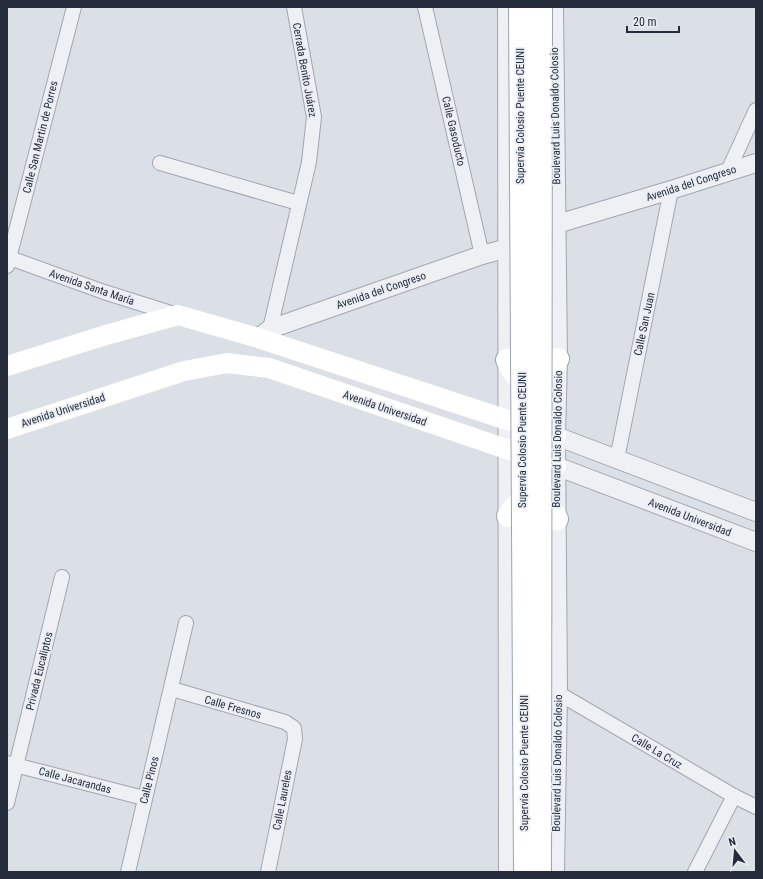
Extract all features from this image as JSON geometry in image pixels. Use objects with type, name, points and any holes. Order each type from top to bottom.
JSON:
[{"type":"main road","name":"Supervía Colosio Puente CEUNI","points":[[520,7],[525,872]]},
{"type":"main road","name":"Supervía Colosio Puente CEUNI","points":[[540,872],[541,7]]},
{"type":"main road","points":[[7,366],[106,335],[178,315],[264,333],[556,436]]},
{"type":"main road","points":[[508,360],[513,372],[519,379],[525,382],[535,382],[543,379],[551,371],[558,359]]},
{"type":"main road","name":"Avenida Universidad","points":[[7,429],[184,371],[227,364],[269,368],[556,466]]},
{"type":"main road","points":[[508,516],[519,501],[527,498],[536,498],[549,506],[557,518]]},
{"type":"street","name":"Calle San Martin de Porres","points":[[8,261],[74,7]]},
{"type":"street","name":"Cerrada Benito Juárez","points":[[264,333],[308,162],[314,117],[294,7]]},
{"type":"street","name":"Calle Gasoducto","points":[[425,7],[482,255]]},
{"type":"street","points":[[507,7],[508,872]]},
{"type":"street","name":"Boulevard Luis Donaldo Colosio","points":[[554,7],[558,359],[556,436],[558,693],[556,872]]},
{"type":"street","points":[[728,171],[756,110]]},
{"type":"street","points":[[160,163],[298,203]]},
{"type":"street","name":"Avenida del Congreso","points":[[557,224],[756,163]]},
{"type":"street","name":"Calle San Juan","points":[[617,459],[671,190]]},
{"type":"street","name":"Avenida del Congreso","points":[[264,333],[482,255],[508,248]]},
{"type":"street","name":"Avenida Santa María","points":[[8,261],[178,315]]},
{"type":"street","points":[[556,436],[756,512]]},
{"type":"street","name":"Avenida Universidad","points":[[556,466],[756,542]]},
{"type":"street","name":"Privada Eucaliptos","points":[[7,803],[12,764],[62,577]]},
{"type":"street","name":"Calle Pinos","points":[[128,872],[144,798],[172,689],[186,622]]},
{"type":"street","name":"Calle Fresnos","points":[[172,689],[285,722],[294,728]]},
{"type":"street","name":"Calle La Cruz","points":[[558,693],[734,796],[756,807]]},
{"type":"street","name":"Calle Laureles","points":[[268,872],[294,739],[294,728]]},
{"type":"street","name":"Calle Jacarandas","points":[[12,764],[144,798]]},
{"type":"street","points":[[695,872],[734,796]]}]
